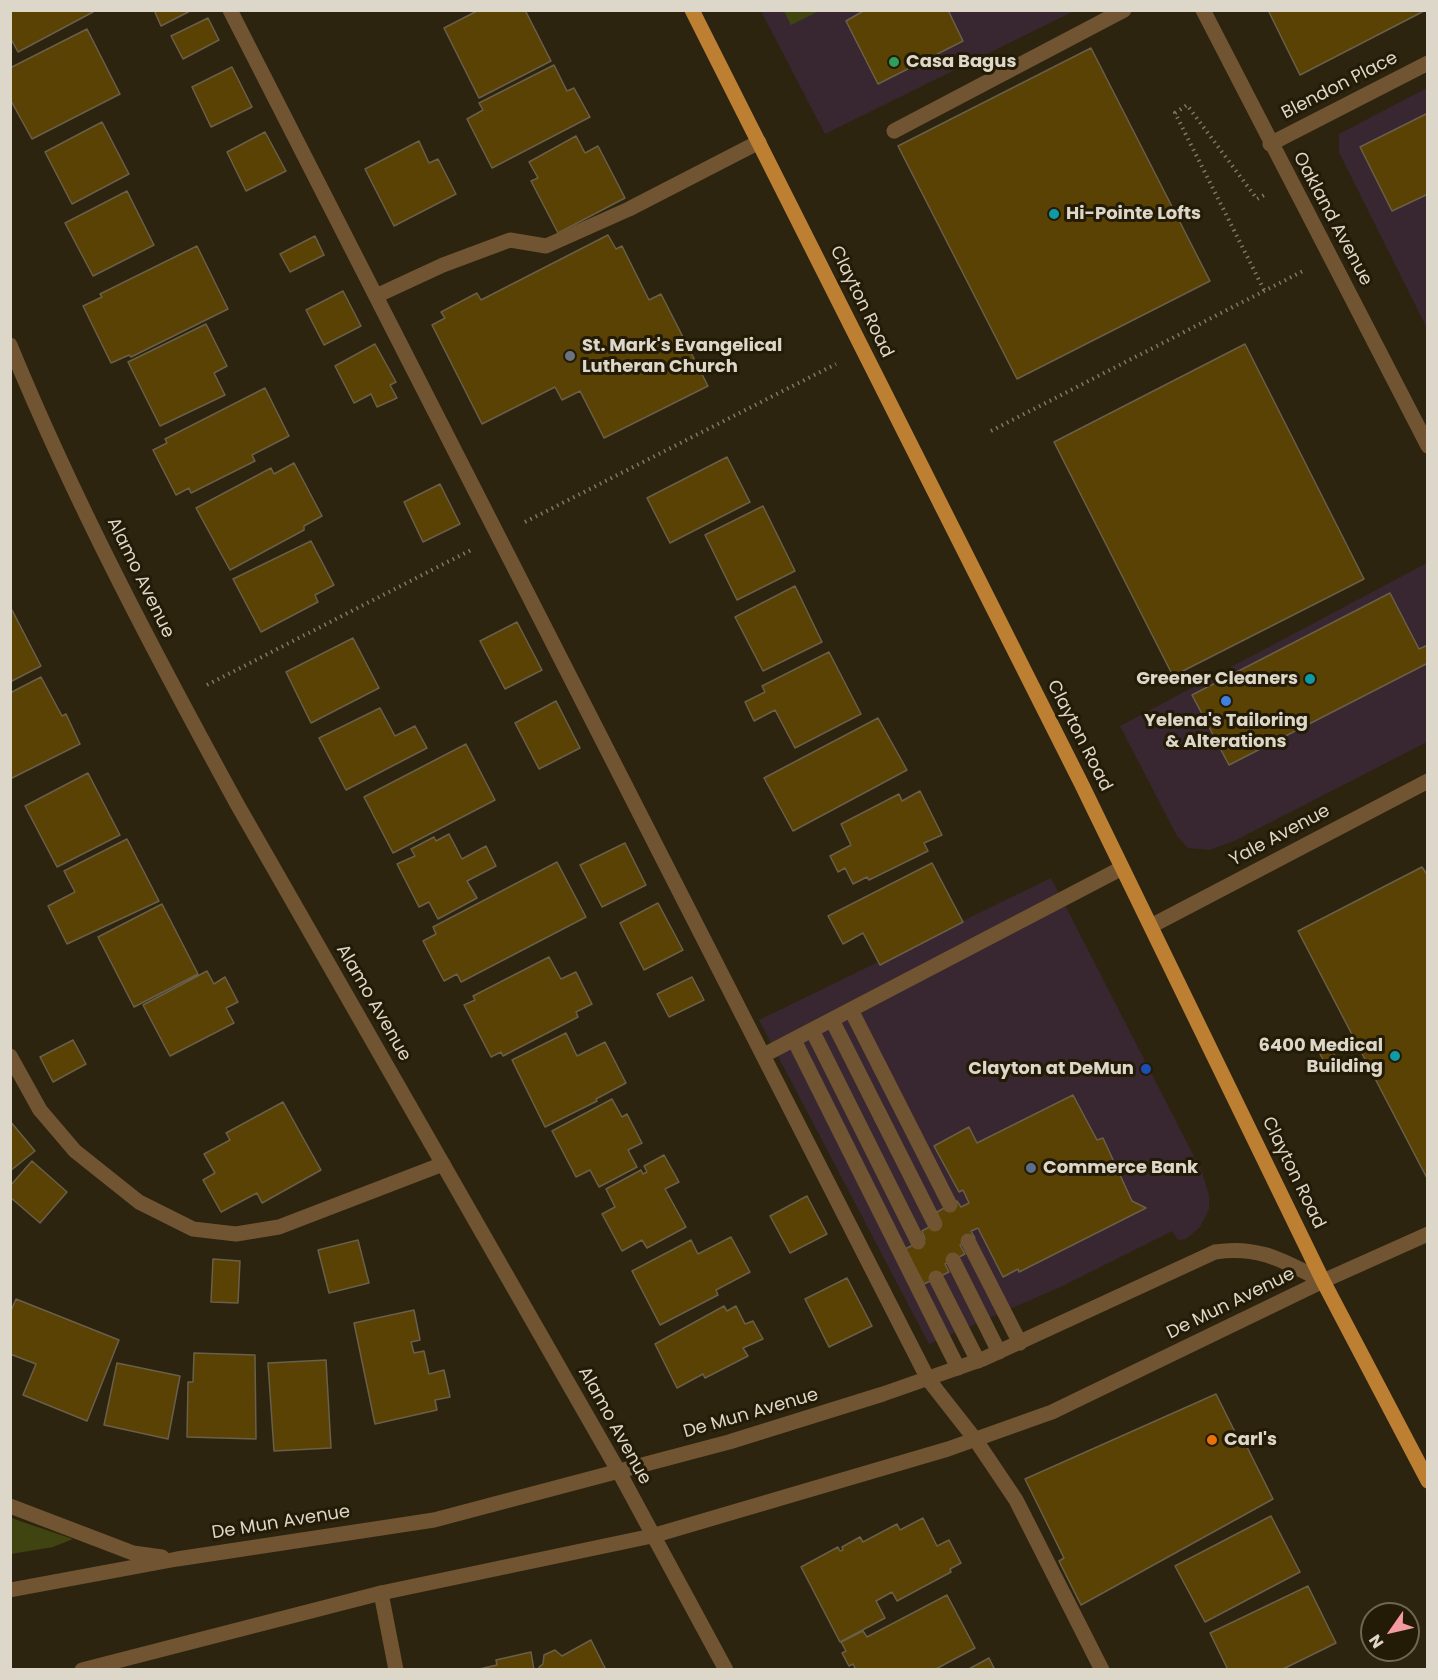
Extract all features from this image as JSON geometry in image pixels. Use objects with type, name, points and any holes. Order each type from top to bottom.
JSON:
[{"type":"main road","name":"Clayton Road","points":[[692,10],[1151,926],[1323,1281],[1428,1481]]},
{"type":"street","points":[[230,10],[928,1378],[975,1439],[1016,1500],[1102,1670]]},
{"type":"street","points":[[894,131],[1124,10]]},
{"type":"street","name":"Oakland Avenue","points":[[1203,10],[1270,144],[1428,446]]},
{"type":"street","name":"Blendon Place","points":[[1270,144],[1428,63]]},
{"type":"street","points":[[376,296],[443,265],[510,240],[546,246],[629,209],[759,142]]},
{"type":"street","name":"Alamo Avenue","points":[[10,345],[85,510],[174,689],[237,804],[619,1472],[726,1670]]},
{"type":"street","name":"Yale Avenue","points":[[1151,926],[1428,781]]},
{"type":"street","points":[[764,1055],[1122,868]]},
{"type":"street","points":[[851,1010],[950,1204]]},
{"type":"street","points":[[832,1020],[935,1224]]},
{"type":"street","points":[[812,1030],[918,1242]]},
{"type":"street","points":[[794,1040],[958,1368]]},
{"type":"street","points":[[10,1056],[40,1110],[75,1151],[139,1202],[193,1229],[236,1234],[279,1227],[443,1164]]},
{"type":"street","points":[[1323,1281],[1428,1234]]},
{"type":"street","points":[[968,1241],[1020,1343]]},
{"type":"street","name":"De Mun Avenue","points":[[10,1590],[177,1559],[434,1520],[729,1442],[978,1361],[1195,1259],[1215,1252],[1236,1249],[1266,1253],[1323,1281]]},
{"type":"street","points":[[953,1260],[999,1352]]},
{"type":"street","points":[[936,1278],[978,1361]]},
{"type":"street","name":"De Mun Avenue","points":[[82,1670],[381,1593],[652,1536],[975,1439],[1052,1412],[1323,1281]]},
{"type":"street","points":[[10,1506],[133,1553],[177,1559]]},
{"type":"street","points":[[381,1593],[396,1670]]},
{"type":"path","points":[[1264,290],[1175,113],[1187,105],[1257,200],[1267,194]]},
{"type":"path","points":[[991,432],[1306,270]]},
{"type":"shaded area","points":[[761,11],[1074,11],[825,134]]},
{"type":"shaded area","points":[[1427,88],[1427,328],[1339,152],[1339,134]]},
{"type":"shaded area","points":[[1427,563],[1427,742],[1234,841],[1209,850],[1188,848],[1177,836],[1120,726]]},
{"type":"shaded area","points":[[1051,878],[1202,1172],[1209,1195],[1209,1209],[1200,1227],[1186,1239],[1178,1240],[1172,1231],[1056,1289],[929,1344],[759,1020]]},
{"type":"green space","points":[[784,11],[819,11],[791,25]]},
{"type":"green space","points":[[11,1518],[73,1539],[53,1547],[11,1554]]},
{"type":"building","points":[[10,10],[93,10],[93,12],[18,52],[10,37]]},
{"type":"building","points":[[154,10],[192,10],[161,26]]},
{"type":"building","points":[[479,10],[525,10],[551,61],[479,98],[444,28]]},
{"type":"building","name":"Casa Bagus","points":[[865,10],[948,10],[963,41],[878,84],[846,21]]},
{"type":"building","points":[[1268,10],[1426,10],[1300,75]]},
{"type":"building","points":[[208,18],[219,40],[183,59],[171,36]]},
{"type":"building","points":[[87,29],[120,94],[32,139],[10,99],[10,68]]},
{"type":"building","name":"Hi-Pointe Lofts","points":[[1091,48],[1210,281],[1017,379],[898,146]]},
{"type":"building","points":[[554,65],[567,91],[574,88],[590,117],[492,168],[467,119],[483,110],[479,103]]},
{"type":"building","points":[[232,67],[252,107],[211,127],[192,87]]},
{"type":"building","points":[[1428,113],[1428,194],[1392,211],[1360,147]]},
{"type":"building","points":[[102,122],[129,174],[72,204],[45,152]]},
{"type":"building","points":[[265,132],[286,171],[246,191],[227,152]]},
{"type":"building","points":[[576,136],[585,153],[598,146],[625,198],[558,233],[531,181],[538,178],[529,162]]},
{"type":"building","points":[[419,141],[429,163],[438,159],[456,194],[394,226],[365,169]]},
{"type":"building","points":[[127,191],[154,245],[93,276],[65,223]]},
{"type":"building","name":"St. Mark's Evangelical Lutheran Church","points":[[608,235],[616,249],[622,246],[649,300],[661,294],[708,386],[604,438],[580,391],[562,400],[555,387],[482,424],[432,325],[445,318],[441,312],[477,293],[481,300]]},
{"type":"building","points":[[315,236],[324,255],[290,272],[280,254]]},
{"type":"building","points":[[197,246],[228,309],[131,357],[129,355],[111,363],[83,306],[102,297],[100,294]]},
{"type":"building","points":[[343,291],[361,326],[324,345],[306,310]]},
{"type":"building","points":[[206,324],[227,366],[214,373],[225,395],[160,426],[128,362]]},
{"type":"building","points":[[375,344],[396,382],[390,385],[397,398],[377,407],[371,394],[354,403],[335,366]]},
{"type":"building","points":[[1245,344],[1364,579],[1173,676],[1054,442]]},
{"type":"building","points":[[265,388],[289,436],[252,455],[255,461],[191,493],[189,488],[176,495],[153,450],[167,443],[165,439]]},
{"type":"building","points":[[727,457],[750,502],[670,543],[647,498]]},
{"type":"building","points":[[294,463],[322,516],[304,526],[304,530],[230,570],[196,508],[271,468],[274,474]]},
{"type":"building","points":[[440,484],[460,524],[423,542],[404,502]]},
{"type":"building","points":[[763,506],[795,571],[737,600],[705,535]]},
{"type":"building","points":[[311,541],[334,585],[315,595],[318,602],[261,632],[233,579]]},
{"type":"building","points":[[795,586],[822,642],[763,671],[735,617]]},
{"type":"building","name":"Greener Cleaners","points":[[1390,593],[1419,649],[1428,645],[1428,663],[1229,765],[1192,695]]},
{"type":"building","points":[[12,610],[41,666],[10,682],[10,611]]},
{"type":"building","points":[[517,622],[542,670],[505,689],[480,641]]},
{"type":"building","points":[[353,638],[379,688],[311,723],[286,672]]},
{"type":"building","points":[[829,652],[861,714],[795,748],[775,710],[754,721],[745,702],[765,692],[762,686]]},
{"type":"building","points":[[41,677],[62,716],[66,714],[80,744],[10,779],[10,693]]},
{"type":"building","points":[[556,701],[580,748],[539,769],[515,723]]},
{"type":"building","points":[[380,708],[395,736],[415,726],[427,748],[346,790],[319,738]]},
{"type":"building","points":[[878,718],[907,770],[793,831],[764,778]]},
{"type":"building","points":[[466,744],[495,800],[393,853],[364,797]]},
{"type":"building","points":[[88,773],[120,835],[57,867],[25,806]]},
{"type":"building","points":[[920,791],[942,835],[924,843],[928,851],[869,880],[867,877],[853,884],[845,868],[838,872],[830,856],[851,845],[841,824],[899,794],[902,801]]},
{"type":"building","points":[[449,834],[462,859],[486,846],[496,866],[467,881],[477,898],[438,919],[429,902],[419,907],[397,864],[415,856],[411,849],[434,837],[436,841]]},
{"type":"building","points":[[127,839],[159,901],[67,944],[48,906],[75,892],[64,871]]},
{"type":"building","points":[[625,843],[646,885],[602,907],[580,865]]},
{"type":"building","points":[[557,862],[586,917],[461,982],[457,974],[444,981],[423,941],[436,934],[433,927]]},
{"type":"building","points":[[932,863],[963,922],[880,965],[863,933],[843,944],[828,916]]},
{"type":"building","name":"6400 Medical Building","points":[[1422,867],[1428,876],[1428,1180],[1298,931]]},
{"type":"building","points":[[658,903],[683,950],[644,970],[620,923]]},
{"type":"building","points":[[162,904],[198,974],[134,1007],[98,937]]},
{"type":"building","points":[[549,957],[561,979],[576,972],[592,1004],[576,1012],[578,1017],[503,1056],[501,1052],[491,1057],[464,1005],[475,1000],[473,996]]},
{"type":"building","points":[[207,971],[214,984],[225,977],[238,1002],[226,1008],[234,1023],[170,1056],[143,1005]]},
{"type":"building","points":[[692,977],[704,1000],[669,1017],[657,994]]},
{"type":"building","points":[[566,1033],[577,1056],[605,1042],[626,1083],[596,1099],[597,1101],[545,1127],[512,1060]]},
{"type":"building","points":[[73,1040],[86,1064],[53,1082],[40,1057]]},
{"type":"building","points":[[1330,1046],[1341,1068],[1330,1073],[1319,1052]]},
{"type":"building","name":"Commerce Bank","points":[[1073,1095],[1097,1140],[1103,1138],[1132,1201],[1146,1208],[1019,1272],[1018,1269],[1003,1277],[978,1228],[971,1231],[975,1238],[960,1245],[965,1254],[945,1264],[949,1272],[924,1284],[905,1249],[925,1239],[922,1231],[940,1221],[937,1212],[957,1201],[961,1207],[969,1203],[963,1190],[959,1192],[934,1146],[969,1127],[977,1143]]},
{"type":"building","points":[[612,1099],[622,1117],[627,1114],[642,1143],[628,1150],[637,1167],[599,1187],[590,1170],[576,1177],[552,1131]]},
{"type":"building","points":[[283,1102],[321,1170],[262,1203],[257,1193],[221,1212],[203,1180],[215,1173],[204,1154],[230,1140],[226,1133]]},
{"type":"building","points":[[10,1121],[35,1151],[10,1171]]},
{"type":"building","points":[[664,1155],[679,1182],[665,1189],[686,1227],[647,1248],[642,1240],[622,1251],[602,1214],[615,1207],[606,1189],[641,1170],[643,1174],[647,1172],[644,1166]]},
{"type":"building","points":[[32,1161],[67,1192],[40,1223],[10,1197],[10,1186]]},
{"type":"building","points":[[807,1196],[827,1234],[790,1253],[770,1216]]},
{"type":"building","points":[[731,1237],[750,1272],[716,1290],[718,1295],[660,1325],[632,1271],[691,1240],[698,1254]]},
{"type":"building","points":[[358,1240],[369,1283],[329,1293],[318,1250]]},
{"type":"building","points":[[213,1259],[240,1261],[238,1303],[211,1302]]},
{"type":"building","points":[[847,1278],[872,1326],[829,1347],[805,1299]]},
{"type":"building","points":[[16,1299],[119,1340],[87,1421],[23,1395],[36,1364],[10,1354],[10,1313]]},
{"type":"building","points":[[724,1306],[727,1311],[736,1306],[745,1324],[753,1321],[763,1339],[743,1348],[748,1356],[705,1378],[703,1374],[677,1388],[655,1344]]},
{"type":"building","points":[[414,1310],[420,1340],[411,1342],[414,1353],[424,1351],[429,1374],[444,1370],[450,1397],[435,1400],[437,1410],[375,1424],[354,1323]]},
{"type":"building","points":[[194,1353],[255,1355],[256,1439],[187,1437],[188,1382],[193,1382]]},
{"type":"building","points":[[326,1360],[331,1448],[274,1451],[268,1363]]},
{"type":"building","points":[[117,1363],[180,1376],[168,1439],[104,1425]]},
{"type":"building","points":[[1216,1394],[1238,1438],[1242,1437],[1273,1499],[1081,1605],[1059,1561],[1064,1558],[1025,1479]]},
{"type":"building","points":[[1271,1516],[1300,1572],[1205,1622],[1175,1566]]},
{"type":"building","points":[[923,1518],[937,1546],[949,1540],[961,1563],[950,1569],[951,1572],[897,1601],[892,1592],[876,1601],[885,1618],[840,1642],[801,1567],[838,1547],[840,1551],[843,1550],[842,1547],[860,1537],[863,1542],[897,1524],[900,1530]]},
{"type":"building","points":[[1308,1586],[1336,1643],[1281,1670],[1228,1670],[1210,1633]]},
{"type":"building","points":[[947,1595],[975,1648],[934,1670],[856,1670],[853,1664],[849,1666],[842,1653],[846,1651],[841,1642],[863,1631],[867,1637]]},
{"type":"building","points":[[591,1640],[606,1670],[540,1670],[544,1655],[555,1650],[562,1656]]},
{"type":"building","points":[[531,1652],[534,1670],[475,1670],[497,1665],[496,1660]]},
{"type":"building","points":[[989,1658],[995,1670],[967,1670]]},
{"type":"place","name":"Casa Bagus","points":[[894,62]]},
{"type":"place","name":"Hi-Pointe Lofts","points":[[1054,214]]},
{"type":"place","name":"St. Mark's Evangelical Lutheran Church","points":[[570,356]]},
{"type":"place","name":"Greener Cleaners","points":[[1310,679]]},
{"type":"place","name":"Yelena's Tailoring & Alterations","points":[[1226,701]]},
{"type":"place","name":"6400 Medical Building","points":[[1395,1056]]},
{"type":"place","name":"Clayton at DeMun","points":[[1146,1069]]},
{"type":"place","name":"Commerce Bank","points":[[1031,1168]]},
{"type":"place","name":"Carl's","points":[[1212,1440]]}]
